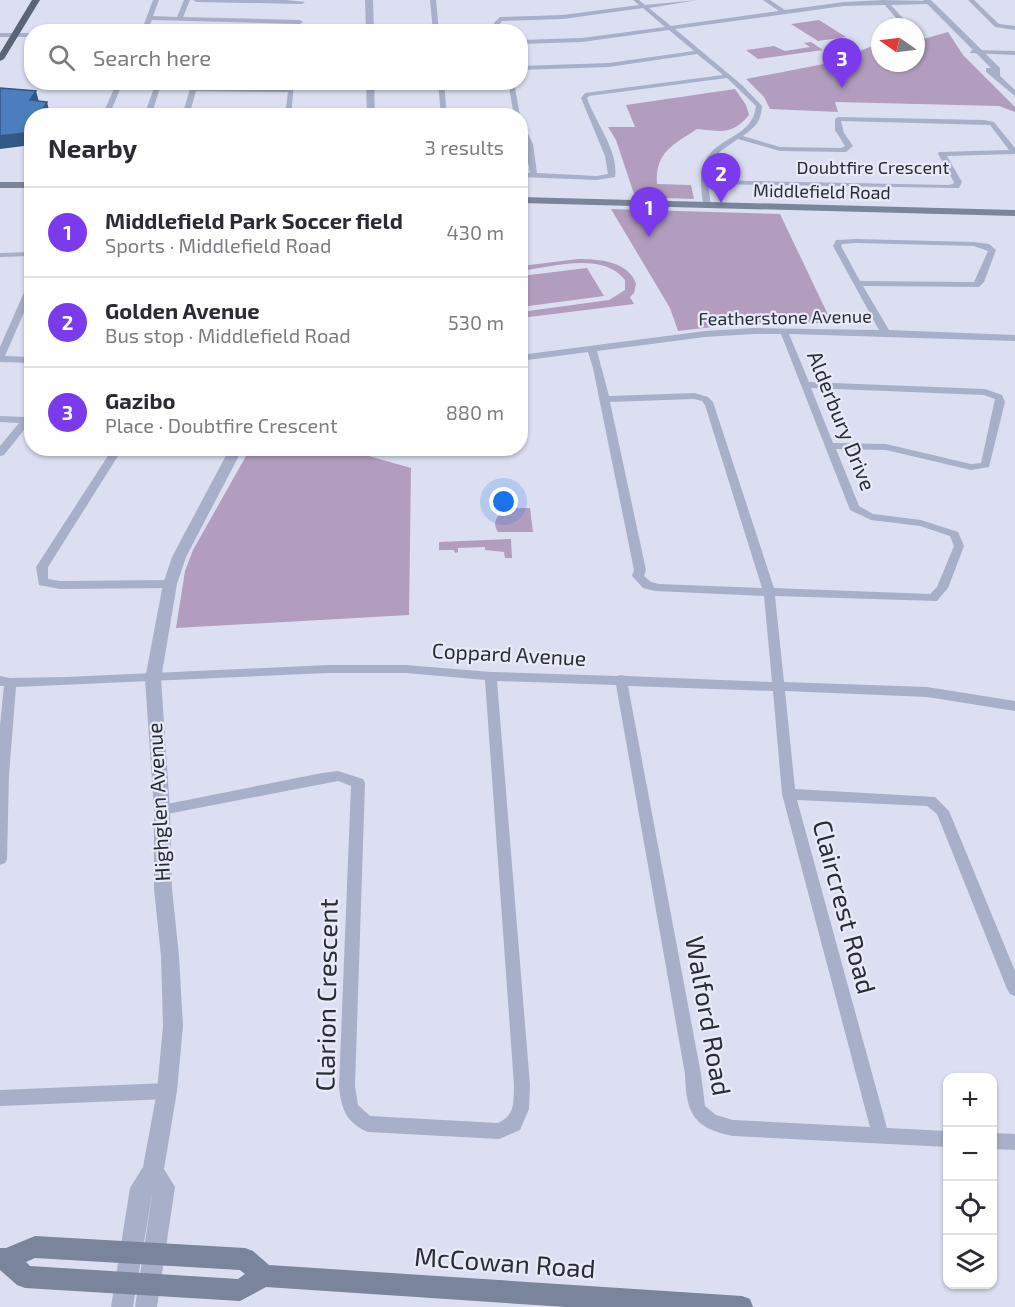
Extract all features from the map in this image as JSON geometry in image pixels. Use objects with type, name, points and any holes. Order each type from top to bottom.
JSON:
[{"type":"main road","points":[[0,59],[36,0]]},
{"type":"main road","points":[[0,185],[24,185]]},
{"type":"main road","name":"Middlefield Road","points":[[528,200],[1015,213]]},
{"type":"main road","points":[[36,1247],[245,1259],[264,1276],[240,1290],[147,1296],[125,1284],[25,1277],[3,1259],[36,1247]]},
{"type":"main road","name":"McCowan Road","points":[[264,1276],[742,1307]]},
{"type":"street","points":[[147,24],[156,0]]},
{"type":"street","points":[[179,19],[187,0]]},
{"type":"street","points":[[150,18],[300,22],[302,1],[196,0]]},
{"type":"street","points":[[369,0],[370,24]]},
{"type":"street","points":[[434,0],[436,24]]},
{"type":"street","points":[[636,0],[757,102],[759,109],[755,123],[707,159],[703,172],[706,206]]},
{"type":"street","points":[[497,24],[500,19],[563,17],[695,0]]},
{"type":"street","points":[[766,0],[785,12]]},
{"type":"street","points":[[971,0],[997,26],[1015,28]]},
{"type":"street","points":[[528,42],[582,40],[844,4],[928,1],[965,40],[963,42],[978,53],[1015,94]]},
{"type":"street","points":[[886,2],[900,18]]},
{"type":"street","points":[[0,35],[24,35]]},
{"type":"street","points":[[528,68],[609,65],[698,52]]},
{"type":"street","points":[[978,53],[1014,52]]},
{"type":"street","points":[[528,176],[597,178],[612,175],[602,140],[586,105],[584,98],[587,94],[728,76]]},
{"type":"street","points":[[109,108],[116,90]]},
{"type":"street","points":[[150,108],[156,90]]},
{"type":"street","points":[[187,108],[193,90]]},
{"type":"street","points":[[289,108],[291,90]]},
{"type":"street","points":[[370,90],[370,108]]},
{"type":"street","points":[[442,90],[443,108]]},
{"type":"street","points":[[512,90],[516,108]]},
{"type":"street","name":"Doubtfire Crescent","points":[[705,182],[948,187],[956,186],[957,182],[942,154],[1014,152],[992,123],[984,122],[838,119],[837,124],[842,137],[849,146],[839,150],[780,149],[738,137]]},
{"type":"street","points":[[528,142],[534,176]]},
{"type":"street","points":[[859,283],[976,285],[980,282],[992,250],[986,246],[974,244],[841,241],[837,246],[885,332]]},
{"type":"street","points":[[0,255],[24,254]]},
{"type":"street","points":[[24,302],[0,358],[24,360]]},
{"type":"street","name":"Featherstone Avenue","points":[[528,357],[705,334],[784,331],[885,332],[1015,338]]},
{"type":"street","name":"Alderbury Drive","points":[[769,592],[927,599],[938,595],[943,588],[958,546],[954,534],[921,523],[870,517],[854,508],[784,331]]},
{"type":"street","points":[[592,350],[640,570],[638,576],[642,583],[648,587],[659,588],[769,592]]},
{"type":"street","points":[[806,384],[992,393],[999,397],[1000,402],[986,465],[970,467],[886,447],[829,446]]},
{"type":"street","name":"Claircrest Road","points":[[604,399],[695,396],[705,399],[710,404],[769,592],[789,794],[881,1137]]},
{"type":"street","points":[[0,419],[24,416]]},
{"type":"street","points":[[0,453],[24,421]]},
{"type":"street","points":[[113,456],[42,567],[41,578],[43,582],[60,585],[170,584]]},
{"type":"street","name":"Highglen Avenue","points":[[122,1307],[141,1188],[153,1172],[167,1091],[173,1026],[170,956],[163,889],[162,810],[153,679],[170,584],[195,525],[233,456]]},
{"type":"street","name":"Coppard Avenue","points":[[5,682],[153,679],[366,669],[491,676],[927,692],[1015,706]]},
{"type":"street","name":"Clarion Crescent","points":[[162,810],[322,778],[338,776],[358,783],[347,1086],[349,1110],[357,1119],[368,1124],[499,1131],[514,1124],[521,1108],[522,1086],[491,676]]},
{"type":"street","name":"Walford Road","points":[[621,679],[693,1074],[694,1097],[700,1113],[711,1124],[733,1128],[943,1139]]},
{"type":"street","points":[[0,859],[5,682]]},
{"type":"street","points":[[789,794],[930,801],[942,810],[1015,989]]},
{"type":"street","points":[[0,1098],[167,1091]]},
{"type":"street","points":[[997,1141],[1015,1142]]},
{"type":"street","name":"Highglen Avenue","points":[[147,1296],[164,1187],[153,1172]]},
{"type":"shaded area","points":[[819,20],[846,37],[818,41],[791,24]]},
{"type":"shaded area","points":[[948,32],[963,55],[1015,107],[1015,112],[999,106],[835,102],[838,112],[770,109],[764,97],[746,79],[829,63],[871,47],[871,72],[925,72],[925,38]]},
{"type":"shaded area","points":[[811,42],[823,50],[758,59],[746,50],[774,46],[785,51],[810,47],[804,43]]},
{"type":"shaded area","points":[[735,89],[746,105],[749,115],[743,122],[725,131],[697,129],[667,150],[659,164],[657,184],[691,185],[694,199],[635,197],[616,140],[608,127],[635,127],[626,105]]},
{"type":"shaded area","points":[[611,209],[780,214],[832,323],[748,323],[678,331],[670,308]]},
{"type":"shaded area","points":[[578,259],[612,263],[627,270],[632,276],[636,284],[634,293],[630,297],[634,304],[528,317],[528,311],[609,300],[625,290],[625,280],[615,271],[590,263],[561,264],[528,270],[528,265]]},
{"type":"shaded area","points":[[587,268],[604,296],[528,306],[528,275]]},
{"type":"shaded area","points":[[246,456],[369,456],[411,468],[409,615],[176,628],[185,571],[193,550]]},
{"type":"shaded area","points":[[511,508],[530,508],[533,532],[498,532],[495,523],[497,517]]},
{"type":"shaded area","points":[[511,539],[512,558],[505,558],[504,552],[485,550],[485,547],[458,548],[458,552],[455,553],[454,550],[439,550],[439,542]]},
{"type":"building","points":[[0,88],[36,91],[30,100],[47,102],[44,107],[47,108],[24,108],[24,133],[0,136]]},
{"type":"place","name":"Gazibo","points":[[842,88]]},
{"type":"place","name":"Golden Avenue","points":[[721,203]]},
{"type":"place","name":"Middlefield Park Soccer field","points":[[649,237]]}]
